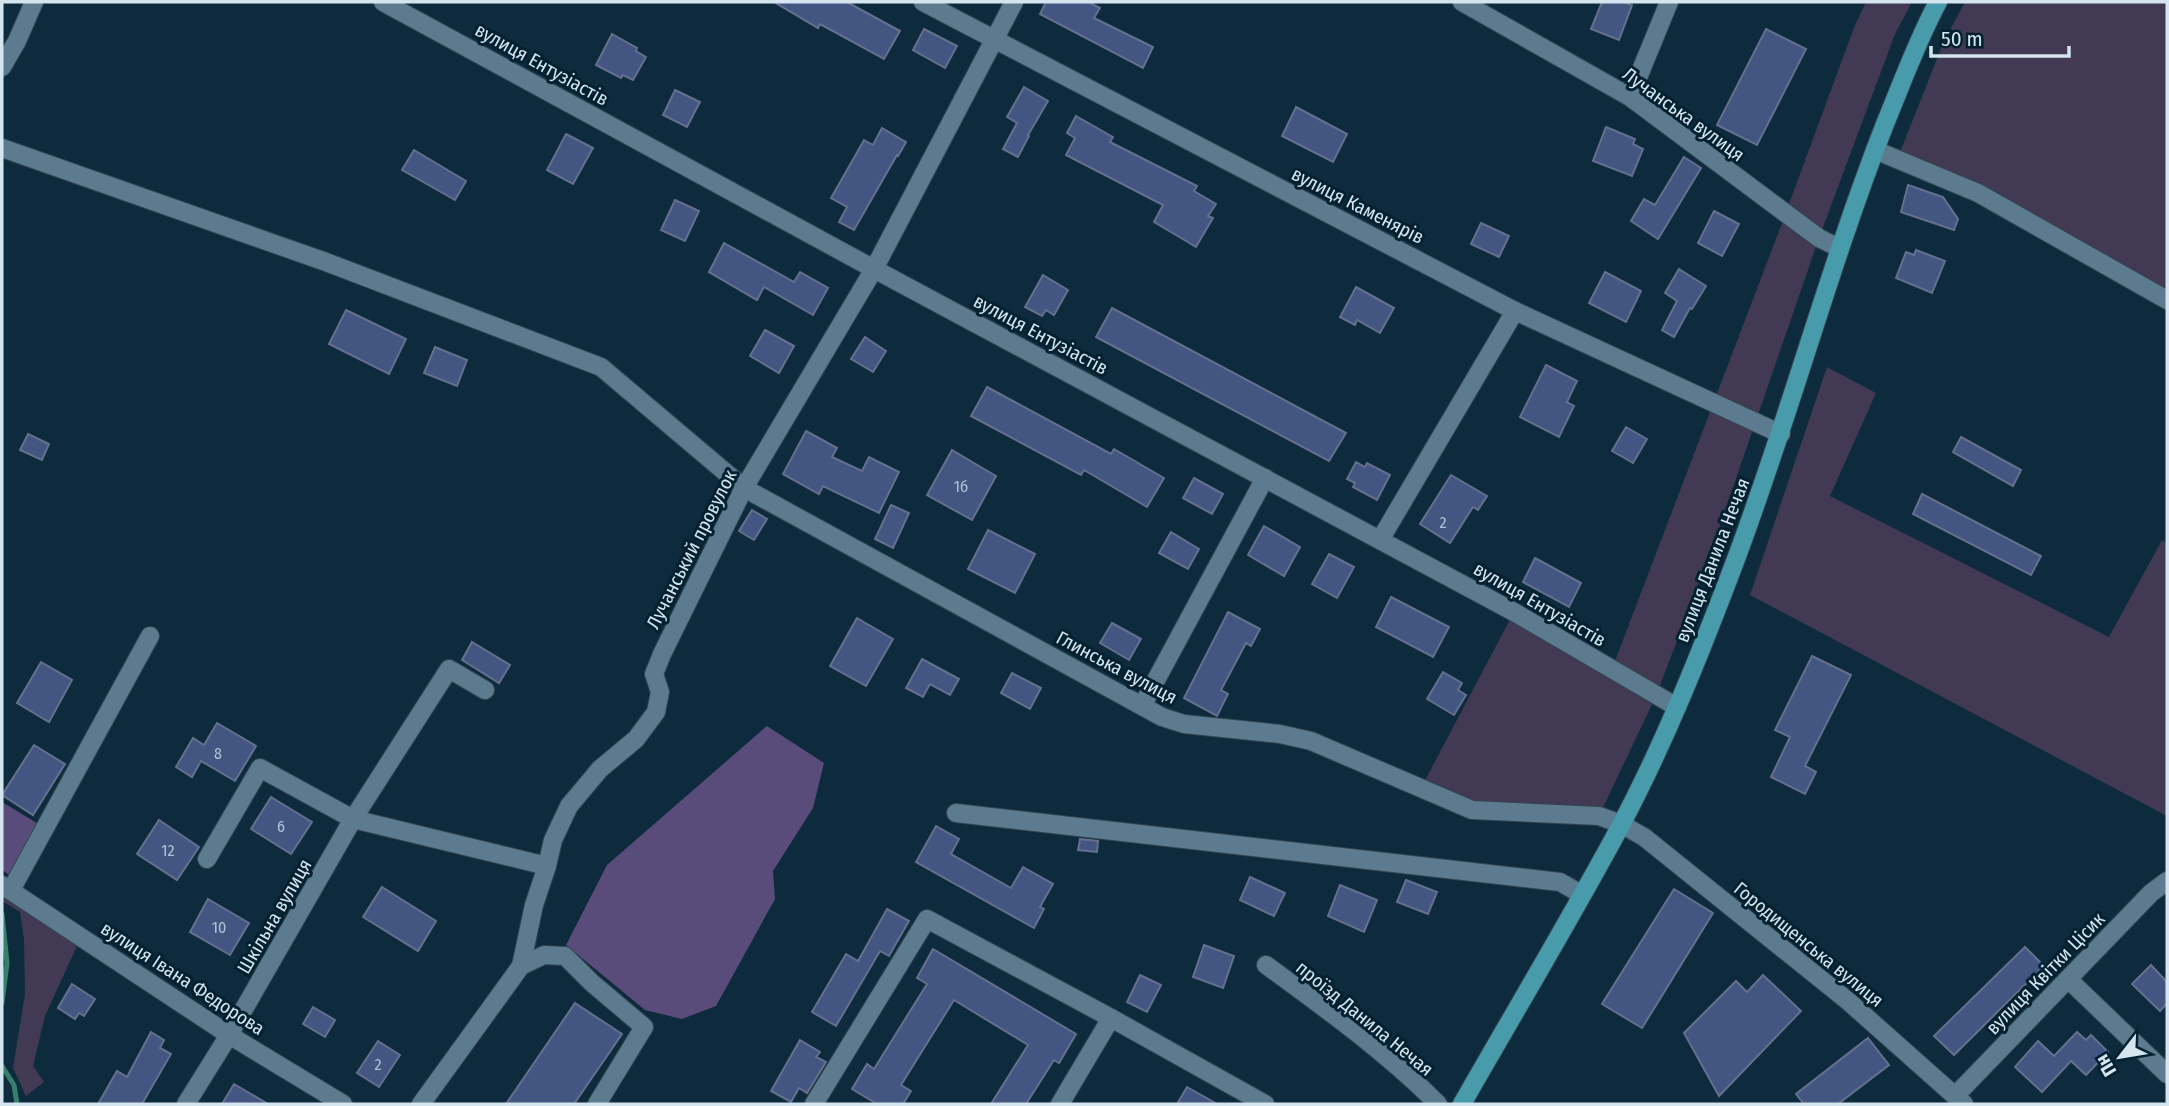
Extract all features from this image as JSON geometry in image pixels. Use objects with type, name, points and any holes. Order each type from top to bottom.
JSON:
[{"type":"main road","name":"вулиця Данила Нечая","points":[[1462,1104],[1621,824],[1677,707],[1736,559],[1781,434],[1839,248],[1875,150],[1921,33],[1938,2]]},
{"type":"street","points":[[2,68],[34,2]]},
{"type":"street","name":"вулиця Ентузіастів","points":[[383,2],[874,269],[1514,611],[1677,707]]},
{"type":"street","name":"вулиця Каменярів","points":[[923,2],[1515,311],[1781,434]]},
{"type":"street","name":"Лучанський провулок","points":[[421,1104],[521,966],[534,905],[553,840],[569,806],[600,769],[636,739],[656,712],[660,692],[654,674],[744,488],[874,269],[1014,2]]},
{"type":"street","name":"Лучанська вулиця","points":[[1462,2],[1630,97],[1819,238],[1839,248]]},
{"type":"street","points":[[1630,97],[1669,2]]},
{"type":"street","name":"Глинська вулиця","points":[[2,148],[326,262],[601,367],[744,488],[1162,717],[1184,724],[1280,734],[1311,741],[1472,810],[1599,816],[1621,824]]},
{"type":"street","points":[[1875,150],[1978,193],[2167,300]]},
{"type":"street","points":[[1380,540],[1515,311]]},
{"type":"street","points":[[1142,706],[1265,478]]},
{"type":"street","points":[[6,887],[150,636]]},
{"type":"street","name":"Шкільна вулиця","points":[[186,1104],[229,1035],[353,819],[449,668],[485,690]]},
{"type":"street","points":[[207,859],[260,768],[353,819],[547,866]]},
{"type":"street","points":[[956,813],[1560,882],[1581,894]]},
{"type":"street","name":"Городищенська вулиця","points":[[1621,824],[1644,837],[1838,992],[1959,1100]]},
{"type":"street","name":"вулиця Квітки Цісик","points":[[1959,1100],[2069,979],[2151,894],[2167,881]]},
{"type":"street","name":"вулиця Івана Федорова","points":[[6,887],[229,1035],[343,1104]]},
{"type":"street","points":[[814,1104],[927,919],[1265,1104]]},
{"type":"street","points":[[521,966],[544,955],[565,956],[644,1027],[597,1104]]},
{"type":"street","name":"проїзд Данила Нечая","points":[[1266,965],[1326,1010],[1438,1104]]},
{"type":"street","points":[[2069,979],[2167,1074]]},
{"type":"street","points":[[1060,1104],[1111,1018]]},
{"type":"shaded area","points":[[1866,2],[1912,2],[1895,34],[1819,238],[1711,551],[1656,696],[1599,816],[1489,812],[1421,788],[1514,612],[1612,669]]},
{"type":"shaded area","points":[[1965,2],[2167,2],[2167,300],[1897,160],[1944,41]]},
{"type":"shaded area","points":[[1827,367],[1876,393],[1830,496],[2109,637],[2162,540],[2167,543],[2167,816],[1750,595]]},
{"type":"shaded area","points":[[767,726],[824,763],[813,808],[773,871],[775,899],[716,1006],[682,1019],[645,1010],[566,945],[607,865]]},
{"type":"shaded area","points":[[2,802],[45,828],[17,880],[2,870]]},
{"type":"shaded area","points":[[2,885],[81,937],[45,1016],[33,1066],[44,1082],[26,1096],[13,1068],[25,994],[24,939],[20,912],[2,901]]},
{"type":"building","points":[[774,2],[847,2],[900,31],[884,59],[820,24],[818,28]]},
{"type":"building","points":[[1046,2],[1088,2],[1100,8],[1094,18],[1153,47],[1143,68],[1040,14]]},
{"type":"building","points":[[1602,2],[1632,5],[1619,40],[1591,29]]},
{"type":"building","points":[[924,29],[957,46],[945,68],[913,50]]},
{"type":"building","points":[[1766,29],[1806,49],[1757,145],[1717,125]]},
{"type":"building","points":[[612,34],[637,48],[636,51],[646,57],[633,80],[623,75],[621,78],[596,65]]},
{"type":"building","points":[[1024,87],[1048,101],[1018,157],[1003,149],[1017,123],[1007,117]]},
{"type":"building","points":[[675,90],[700,102],[687,127],[663,115]]},
{"type":"building","points":[[1296,107],[1347,134],[1333,162],[1282,136]]},
{"type":"building","points":[[1076,116],[1113,137],[1110,142],[1197,186],[1194,191],[1216,204],[1208,216],[1213,218],[1196,247],[1154,222],[1163,205],[1066,155],[1075,138],[1067,133]]},
{"type":"building","points":[[1606,127],[1635,139],[1633,144],[1643,149],[1632,176],[1593,161]]},
{"type":"building","points":[[882,128],[906,142],[854,230],[839,222],[847,207],[831,198],[864,140],[873,145]]},
{"type":"building","points":[[566,134],[593,148],[573,184],[547,170]]},
{"type":"building","points":[[414,150],[466,181],[455,200],[402,170]]},
{"type":"building","points":[[1684,157],[1701,168],[1658,239],[1631,221],[1644,199],[1655,205]]},
{"type":"building","points":[[1908,185],[1943,197],[1958,219],[1954,230],[1901,212]]},
{"type":"building","points":[[675,200],[699,211],[685,241],[661,230]]},
{"type":"building","points":[[1714,211],[1739,224],[1722,256],[1698,243]]},
{"type":"building","points":[[1481,223],[1509,236],[1499,257],[1471,244]]},
{"type":"building","points":[[724,243],[794,282],[800,272],[828,288],[813,315],[764,287],[757,300],[709,272]]},
{"type":"building","points":[[1916,250],[1945,261],[1932,293],[1896,278],[1906,252],[1914,255]]},
{"type":"building","points":[[1679,269],[1706,286],[1674,337],[1662,330],[1677,301],[1665,293]]},
{"type":"building","points":[[1605,272],[1641,291],[1626,322],[1589,303]]},
{"type":"building","points":[[1043,275],[1068,290],[1054,315],[1046,310],[1042,316],[1025,307]]},
{"type":"building","points":[[1356,287],[1394,308],[1380,333],[1357,320],[1355,325],[1340,317]]},
{"type":"building","points":[[1112,308],[1346,433],[1329,461],[1096,337]]},
{"type":"building","points":[[346,310],[406,339],[389,374],[329,344]]},
{"type":"building","points":[[765,330],[794,346],[779,373],[750,356]]},
{"type":"building","points":[[865,337],[886,351],[873,372],[851,359]]},
{"type":"building","points":[[435,347],[467,360],[457,386],[424,373]]},
{"type":"building","points":[[1546,365],[1577,381],[1567,402],[1574,406],[1559,437],[1520,417]]},
{"type":"building","points":[[987,387],[1111,454],[1114,449],[1164,478],[1147,507],[1084,470],[1081,475],[971,416]]},
{"type":"building","points":[[1626,427],[1647,439],[1633,463],[1612,451]]},
{"type":"building","points":[[806,431],[837,448],[832,457],[862,471],[869,457],[899,472],[879,513],[823,486],[819,494],[783,474]]},
{"type":"building","points":[[28,434],[49,444],[42,460],[20,450]]},
{"type":"building","points":[[1961,437],[2021,470],[2013,486],[1953,452]]},
{"type":"building","points":[[952,450],[996,476],[972,520],[927,495]]},
{"type":"building","points":[[1356,462],[1365,467],[1367,463],[1390,475],[1377,500],[1353,487],[1355,483],[1347,479]]},
{"type":"building","points":[[1451,475],[1487,496],[1478,510],[1473,507],[1450,543],[1420,524]]},
{"type":"building","points":[[1194,478],[1223,494],[1212,514],[1183,498]]},
{"type":"building","points":[[1922,494],[2041,556],[2031,575],[1913,514]]},
{"type":"building","points":[[891,505],[909,513],[893,548],[875,539]]},
{"type":"building","points":[[752,510],[767,519],[754,540],[739,531]]},
{"type":"building","points":[[1264,526],[1300,547],[1284,576],[1248,555]]},
{"type":"building","points":[[988,530],[1035,554],[1015,593],[968,569]]},
{"type":"building","points":[[1171,532],[1199,549],[1188,569],[1159,553]]},
{"type":"building","points":[[1329,554],[1354,567],[1337,598],[1312,584]]},
{"type":"building","points":[[1535,558],[1581,583],[1569,607],[1523,582]]},
{"type":"building","points":[[1391,597],[1449,627],[1433,657],[1376,627]]},
{"type":"building","points":[[1228,612],[1260,629],[1251,646],[1246,643],[1221,690],[1228,694],[1217,716],[1184,698]]},
{"type":"building","points":[[857,618],[893,639],[866,686],[830,666]]},
{"type":"building","points":[[1112,623],[1141,639],[1129,660],[1100,643]]},
{"type":"building","points":[[472,642],[510,665],[499,683],[462,660]]},
{"type":"building","points":[[1812,656],[1851,675],[1805,766],[1816,772],[1805,794],[1771,777],[1790,737],[1775,730]]},
{"type":"building","points":[[922,659],[959,679],[950,695],[930,684],[923,697],[906,688]]},
{"type":"building","points":[[41,662],[72,680],[49,722],[17,703]]},
{"type":"building","points":[[1443,672],[1462,683],[1458,690],[1466,695],[1454,715],[1427,699]]},
{"type":"building","points":[[1012,673],[1041,688],[1030,709],[1001,693]]},
{"type":"building","points":[[217,723],[256,746],[235,781],[201,761],[192,777],[176,767],[193,738],[204,745]]},
{"type":"building","points":[[34,745],[65,764],[33,815],[2,795]]},
{"type":"building","points":[[271,797],[312,822],[291,854],[251,829]]},
{"type":"building","points":[[159,820],[199,847],[177,880],[137,854]]},
{"type":"building","points":[[936,826],[959,839],[951,854],[1011,888],[1023,867],[1053,884],[1040,907],[1044,909],[1034,928],[916,862]]},
{"type":"building","points":[[1080,839],[1098,841],[1097,852],[1078,850]]},
{"type":"building","points":[[1250,877],[1285,893],[1274,916],[1240,900]]},
{"type":"building","points":[[1406,880],[1437,892],[1428,914],[1397,902]]},
{"type":"building","points":[[1340,885],[1377,900],[1364,932],[1328,916]]},
{"type":"building","points":[[382,887],[436,921],[418,951],[363,917]]},
{"type":"building","points":[[1674,889],[1713,913],[1642,1028],[1602,1004]]},
{"type":"building","points":[[208,899],[249,923],[230,955],[190,932]]},
{"type":"building","points":[[887,909],[909,921],[889,956],[880,951],[836,1026],[812,1012],[846,954],[858,961]]},
{"type":"building","points":[[1204,945],[1234,956],[1223,988],[1193,977]]},
{"type":"building","points":[[2025,947],[2044,966],[1954,1055],[1934,1036]]},
{"type":"building","points":[[933,949],[1076,1034],[1059,1063],[1054,1060],[1026,1104],[991,1104],[1028,1045],[954,1000],[901,1085],[911,1091],[903,1104],[877,1104],[852,1089],[867,1064],[874,1069],[927,984],[917,978]]},
{"type":"building","points":[[2151,965],[2167,982],[2167,1003],[2160,1011],[2132,984]]},
{"type":"building","points":[[1140,975],[1161,985],[1147,1012],[1127,1002]]},
{"type":"building","points":[[1763,975],[1801,1011],[1719,1096],[1684,1033],[1736,981],[1747,992]]},
{"type":"building","points":[[72,984],[95,999],[84,1016],[79,1013],[75,1019],[58,1008]]},
{"type":"building","points":[[575,1003],[622,1034],[574,1104],[506,1104]]},
{"type":"building","points":[[313,1007],[335,1020],[325,1037],[303,1024]]},
{"type":"building","points":[[151,1032],[164,1040],[160,1048],[171,1054],[142,1104],[98,1104],[117,1071],[127,1077]]},
{"type":"building","points":[[2077,1032],[2086,1040],[2091,1035],[2108,1052],[2086,1075],[2071,1061],[2042,1092],[2015,1067],[2038,1041],[2054,1056]]},
{"type":"building","points":[[1868,1038],[1889,1065],[1838,1104],[1804,1104],[1796,1094]]},
{"type":"building","points":[[800,1040],[820,1052],[816,1057],[826,1062],[807,1093],[799,1088],[791,1102],[771,1091]]},
{"type":"building","points":[[378,1041],[400,1055],[379,1087],[357,1073]]},
{"type":"building","points":[[234,1084],[268,1104],[222,1104]]},
{"type":"building","points":[[1187,1087],[1217,1104],[1177,1104]]},
{"type":"waterway","points":[[2,914],[7,963],[2,1003]]},
{"type":"waterway","points":[[2,1066],[14,1085],[17,1104]]}]
